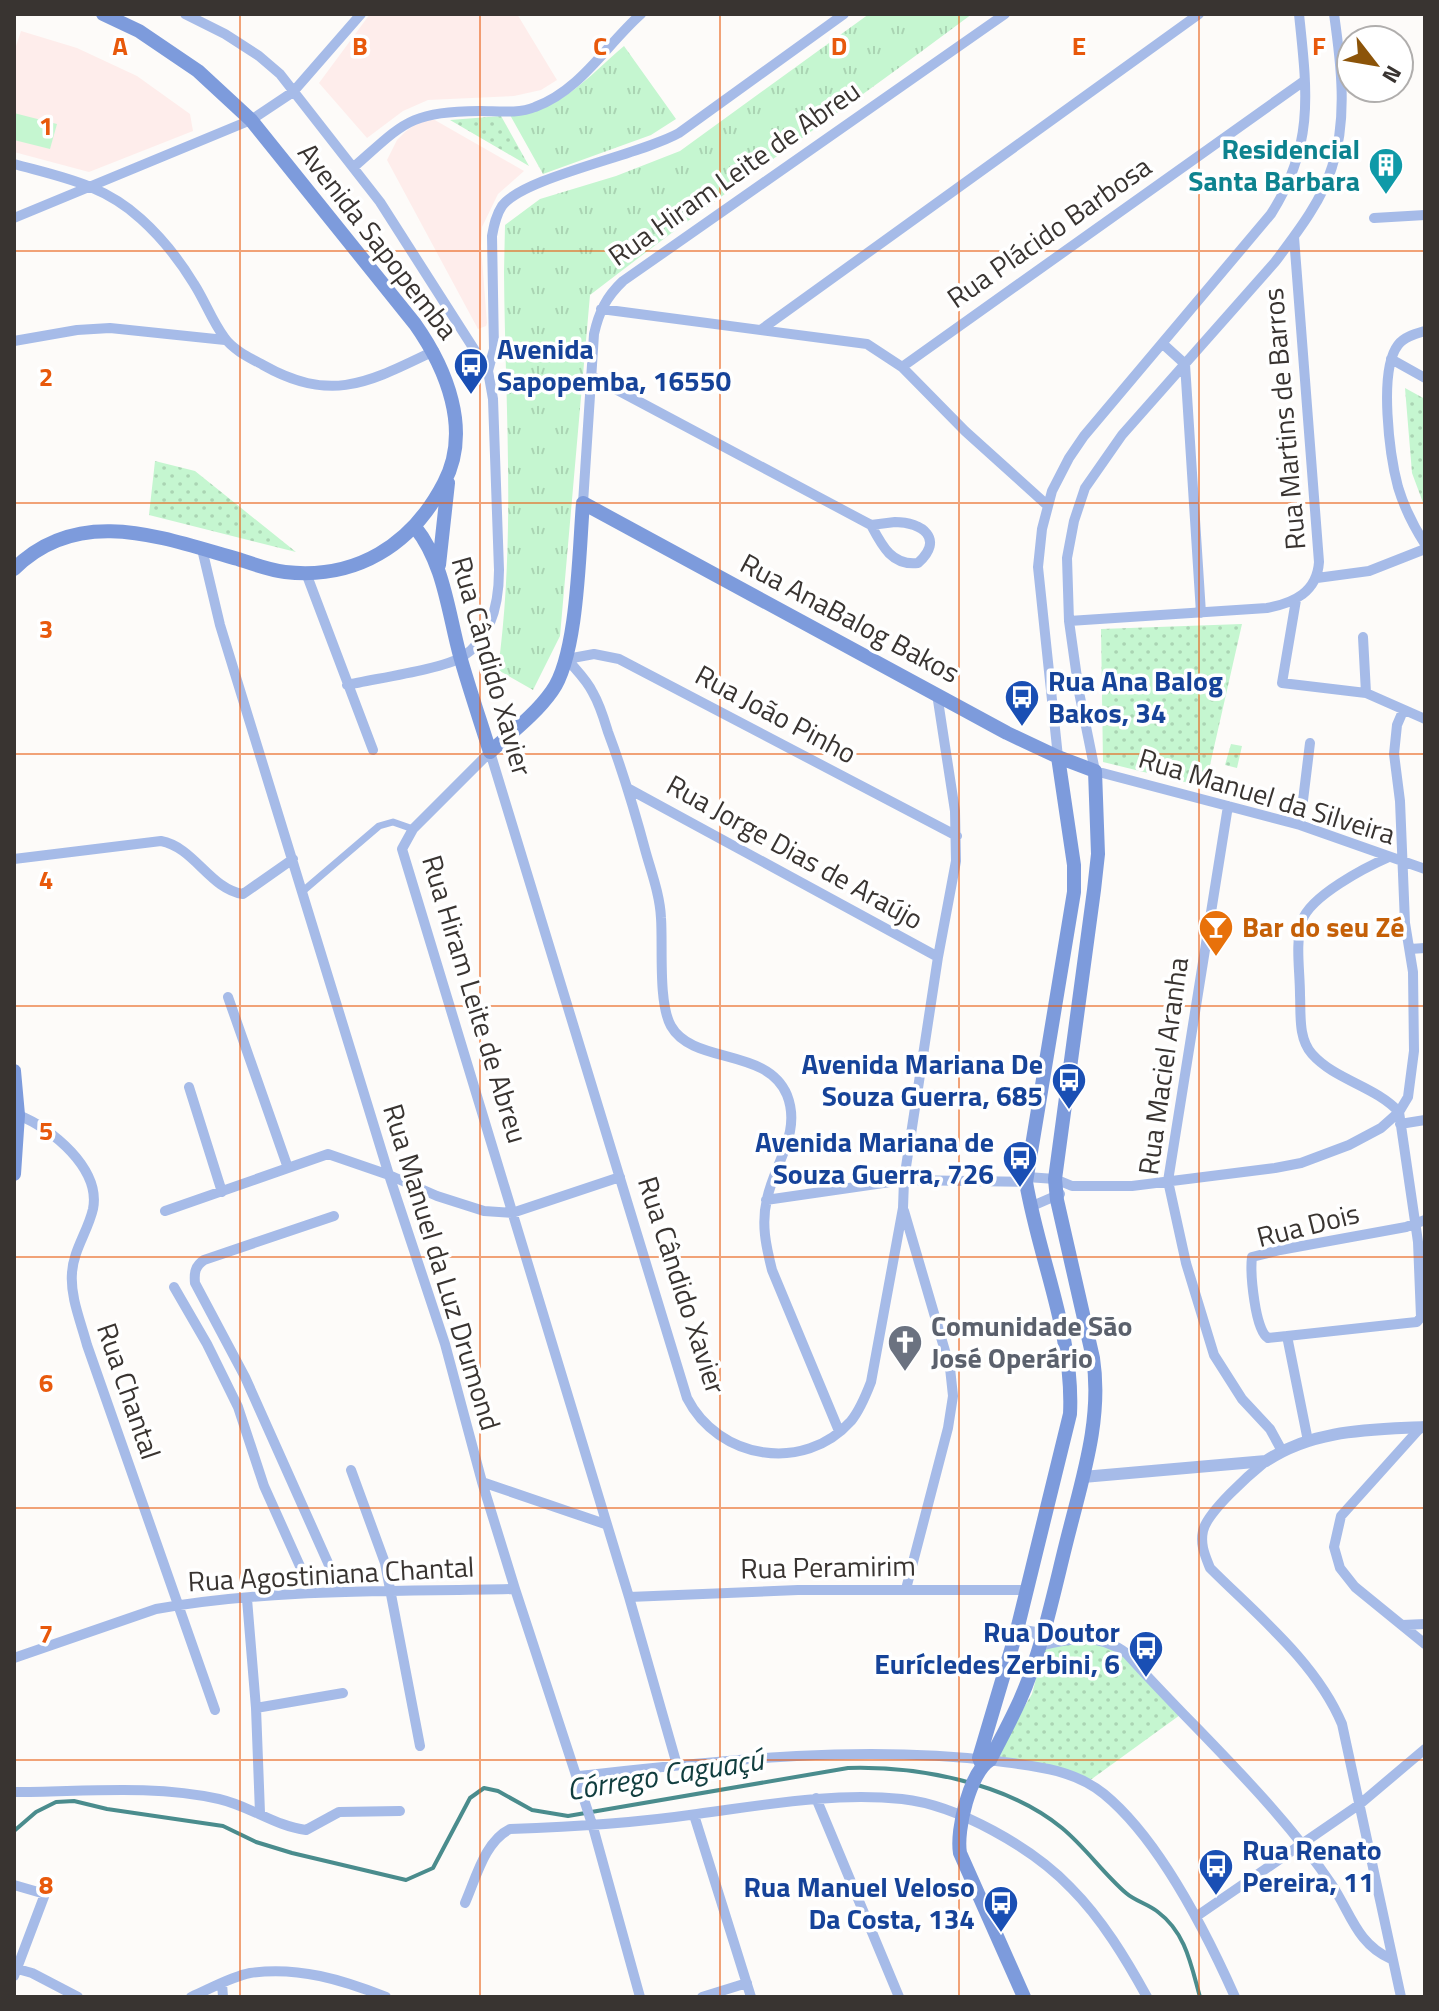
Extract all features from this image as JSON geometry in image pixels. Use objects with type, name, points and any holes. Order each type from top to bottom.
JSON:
[{"type":"main road","name":"Avenida Sapopemba","points":[[14,569],[46,546],[84,532],[107,530],[140,533],[283,572],[306,573],[342,568],[371,560],[415,527],[450,473],[456,431],[453,405],[434,351],[415,324],[251,120],[198,71],[139,31],[103,14]]},
{"type":"main road","points":[[439,570],[450,473]]},
{"type":"main road","name":"Rua Hiram Leite de Abreu","points":[[490,752],[544,701],[562,674],[567,659],[583,503]]},
{"type":"main road","name":"Rua AnaBalog Bakos","points":[[583,503],[937,694],[1058,757],[1095,771]]},
{"type":"main road","name":"Rua Cândido Xavier","points":[[415,527],[427,542],[439,570],[461,658],[490,752]]},
{"type":"main road","points":[[1024,1997],[960,1853],[959,1839],[963,1813],[982,1765],[1020,1630],[1070,1414],[1071,1380],[1026,1179],[1074,892],[1074,865],[1058,757]]},
{"type":"main road","points":[[982,1765],[1020,1699],[1040,1638],[1083,1477],[1096,1409],[1097,1384],[1056,1196],[1055,1179],[1098,854],[1095,771]]},
{"type":"main road","points":[[14,1071],[18,1115],[14,1174]]},
{"type":"street","name":"Avenida Sapopemba","points":[[185,14],[259,56],[280,74],[355,166],[393,220],[488,371],[493,399],[497,476],[499,596],[484,635],[461,658]]},
{"type":"street","points":[[14,218],[251,120],[293,92],[361,14]]},
{"type":"street","points":[[355,166],[399,127],[421,116],[523,110],[554,99],[580,79],[641,14]]},
{"type":"street","points":[[488,371],[494,349],[492,236],[503,205],[515,194],[541,182],[660,144],[844,14]]},
{"type":"street","name":"Rua Hiram Leite de Abreu","points":[[583,503],[594,334],[601,309],[611,292],[1005,14]]},
{"type":"street","points":[[762,329],[1199,14]]},
{"type":"street","points":[[1058,757],[1038,567],[1047,505],[1059,476],[1084,436],[1271,214],[1287,189],[1303,142],[1304,81],[1299,14]]},
{"type":"street","points":[[1095,771],[1069,621],[1067,558],[1074,521],[1085,488],[1122,435],[1294,237],[1328,178],[1339,141],[1340,56],[1334,14]]},
{"type":"street","name":"Rua Plácido Barbosa","points":[[902,367],[1304,81]]},
{"type":"street","points":[[14,164],[91,185],[117,200],[142,220],[171,253],[193,283],[225,340],[290,379],[324,387],[358,384],[434,351]]},
{"type":"street","points":[[1374,218],[1425,215]]},
{"type":"street","name":"Rua Martins de Barros","points":[[1294,237],[1319,562],[1317,578],[1309,590],[1296,600]]},
{"type":"street","points":[[601,309],[867,344],[902,367],[965,431],[1047,505]]},
{"type":"street","points":[[14,341],[77,330],[110,328],[225,340]]},
{"type":"street","points":[[1317,578],[1369,571],[1425,547],[1397,485],[1388,406],[1391,359],[1399,344],[1425,331]]},
{"type":"street","points":[[1163,344],[1185,364],[1201,613]]},
{"type":"street","points":[[1391,359],[1425,378]]},
{"type":"street","points":[[591,376],[871,525],[890,556],[898,562],[918,563],[929,549],[930,539],[921,526],[895,522],[871,525]]},
{"type":"street","name":"Rua Manuel da Luz Drumond","points":[[202,549],[220,625],[389,1175],[445,1344],[482,1482],[592,1821],[640,1997]]},
{"type":"street","points":[[306,573],[373,750]]},
{"type":"street","points":[[1069,621],[1267,608],[1296,600],[1280,681],[1283,684],[1366,693],[1425,719]]},
{"type":"street","points":[[1363,637],[1366,693]]},
{"type":"street","name":"Rua João Pinho","points":[[567,659],[594,654],[619,659],[957,836]]},
{"type":"street","points":[[347,685],[461,658]]},
{"type":"street","points":[[567,659],[593,692],[629,789],[659,904],[666,1013],[671,1027],[680,1037],[696,1045],[755,1065],[773,1076],[787,1094],[791,1134],[770,1183],[764,1218],[765,1243],[772,1270],[839,1431]]},
{"type":"street","name":"Rua Cândido Xavier","points":[[490,752],[687,1398],[696,1416],[716,1435],[737,1445],[777,1455],[814,1446],[839,1431],[851,1421],[871,1382],[903,1208],[904,1180],[938,957],[956,861],[957,836],[937,694]]},
{"type":"street","points":[[766,1200],[904,1180],[1055,1179],[1072,1186],[1132,1186],[1301,1163],[1349,1145],[1381,1128],[1399,1112],[1408,1097],[1414,1051],[1414,985],[1405,923],[1400,801],[1394,754],[1397,725],[1403,711]]},
{"type":"street","points":[[1300,825],[1310,743]]},
{"type":"street","name":"Rua Hiram Leite de Abreu","points":[[490,752],[413,829],[402,849],[442,972],[677,1765]]},
{"type":"street","name":"Rua Manuel da Silveira","points":[[1095,771],[1300,825],[1425,869]]},
{"type":"street","name":"Rua Jorge Dias de Araújo","points":[[629,789],[938,957]]},
{"type":"street","name":"Rua Maciel Aranha","points":[[1228,806],[1168,1181],[1186,1263],[1214,1355],[1242,1399],[1270,1429],[1282,1451]]},
{"type":"street","points":[[303,891],[379,826],[393,822],[413,829]]},
{"type":"street","points":[[14,859],[161,841],[181,848],[215,879],[234,892],[243,894],[293,859]]},
{"type":"street","points":[[1308,1441],[1287,1336],[1407,1323],[1420,1320],[1422,1312],[1420,1222],[1399,1112],[1324,1065],[1307,1047],[1302,1031],[1299,936],[1306,911],[1332,889],[1389,857]]},
{"type":"street","points":[[1410,949],[1425,948]]},
{"type":"street","points":[[228,997],[288,1168]]},
{"type":"street","points":[[189,1087],[222,1192]]},
{"type":"street","name":"Rua Chantal","points":[[18,1115],[57,1138],[81,1165],[94,1190],[93,1207],[72,1272],[74,1296],[87,1345],[215,1710]]},
{"type":"street","points":[[1400,1124],[1425,1120]]},
{"type":"street","points":[[165,1211],[328,1154],[460,1204],[495,1213],[512,1213],[620,1177]]},
{"type":"street","points":[[1030,1207],[1072,1186]]},
{"type":"street","points":[[903,1208],[950,1368],[953,1396],[948,1428],[906,1589]]},
{"type":"street","points":[[334,1216],[204,1260],[194,1273],[195,1283],[245,1377],[341,1592]]},
{"type":"street","name":"Rua Dois","points":[[1287,1336],[1268,1338],[1261,1332],[1252,1280],[1252,1257],[1420,1222]]},
{"type":"street","points":[[174,1287],[238,1407],[264,1486],[312,1593]]},
{"type":"street","points":[[1401,1997],[1342,1724],[1336,1709],[1310,1670],[1210,1568],[1203,1551],[1202,1533],[1207,1520],[1248,1475],[1282,1451],[1342,1431],[1423,1427]]},
{"type":"street","points":[[1423,1427],[1348,1507],[1341,1516],[1334,1538],[1335,1556],[1347,1579],[1425,1644]]},
{"type":"street","points":[[1083,1477],[1266,1461]]},
{"type":"street","points":[[351,1470],[381,1549],[420,1746]]},
{"type":"street","points":[[482,1482],[605,1524]]},
{"type":"street","name":"Rua Agostiniana Chantal","points":[[14,1658],[156,1609],[178,1605],[312,1593],[515,1589]]},
{"type":"street","name":"Rua Peramirim","points":[[629,1597],[798,1590],[1027,1590]]},
{"type":"street","points":[[247,1599],[260,1813]]},
{"type":"street","points":[[1402,1625],[1425,1624]]},
{"type":"street","points":[[1020,1630],[1040,1638],[1093,1638],[1113,1643],[1208,1736],[1302,1843],[1369,1946],[1391,1959]]},
{"type":"street","points":[[256,1708],[343,1693]]},
{"type":"street","points":[[1197,1916],[1360,1804],[1425,1749]]},
{"type":"street","points":[[578,1776],[677,1765],[869,1753],[982,1765],[1041,1766],[1064,1772],[1104,1794],[1145,1838],[1197,1916],[1235,1997]]},
{"type":"street","points":[[14,1792],[166,1791],[222,1799],[260,1813],[276,1823],[306,1830],[339,1812],[400,1811]]},
{"type":"street","points":[[816,1798],[899,1997]]},
{"type":"street","points":[[465,1903],[492,1843],[510,1829],[694,1815],[816,1798],[903,1799],[963,1813],[1006,1839],[1069,1885],[1088,1906],[1147,1997]]},
{"type":"street","points":[[694,1815],[751,1997]]},
{"type":"street","points":[[14,1885],[45,1894],[15,1971],[32,1973],[77,1997]]},
{"type":"street","points":[[191,1997],[249,1973],[320,1975],[386,1997]]},
{"type":"street","points":[[222,1983],[223,1997]]},
{"type":"street","points":[[702,1997],[747,1983]]},
{"type":"shaded area","points":[[370,14],[517,14],[557,80],[541,90],[514,96],[428,100],[403,111],[367,138],[319,83]]},
{"type":"shaded area","points":[[21,31],[77,48],[137,76],[190,114],[193,131],[89,172],[14,152],[14,52]]},
{"type":"shaded area","points":[[433,119],[524,171],[498,194],[482,227],[487,323],[478,329],[387,160],[397,140],[405,132],[417,123]]},
{"type":"green space","points":[[869,14],[972,14],[590,295],[560,636],[533,690],[498,670],[508,521],[505,225],[540,199],[616,176],[680,151]]},
{"type":"green space","points":[[624,46],[676,119],[651,135],[543,174],[510,115],[528,112],[559,100]]},
{"type":"green space","points":[[14,113],[57,124],[50,149],[14,140]]},
{"type":"green space","points":[[501,116],[529,166],[450,120]]},
{"type":"green space","points":[[1405,388],[1425,399],[1425,508],[1412,473]]},
{"type":"green space","points":[[155,461],[195,471],[296,552],[149,515]]},
{"type":"green space","points":[[1242,624],[1205,787],[1103,762],[1101,629]]},
{"type":"green space","points":[[1231,744],[1242,746],[1237,768],[1225,765]]},
{"type":"green space","points":[[1066,1643],[1106,1643],[1128,1657],[1180,1715],[1089,1781],[1048,1764],[993,1759],[1032,1694],[1044,1648]]},
{"type":"waterway","name":"Córrego Caguaçú","points":[[14,1831],[36,1812],[56,1802],[74,1801],[107,1809],[223,1826],[256,1842],[292,1853],[406,1880],[433,1868],[470,1798],[484,1788],[498,1791],[532,1810],[568,1816],[848,1768],[903,1770],[988,1788],[1040,1812],[1062,1828],[1126,1893],[1167,1920],[1186,1950],[1200,1997]]},
{"type":"place","name":"Residencial Santa Barbara","points":[[1386,196]]},
{"type":"place","name":"Avenida Sapopemba, 16550","points":[[471,396]]},
{"type":"place","name":"Rua Ana Balog Bakos, 34","points":[[1022,728]]},
{"type":"place","name":"Bar do seu Zé","points":[[1216,958]]},
{"type":"place","name":"Avenida Mariana De Souza Guerra, 685","points":[[1069,1111]]},
{"type":"place","name":"Avenida Mariana de Souza Guerra, 726","points":[[1020,1189]]},
{"type":"place","name":"Comunidade São José Operário","points":[[905,1373]]},
{"type":"place","name":"Rua Doutor Eurícledes Zerbini, 6","points":[[1146,1679]]},
{"type":"place","name":"Rua Renato Pereira, 11","points":[[1216,1897]]},
{"type":"place","name":"Rua Manuel Veloso Da Costa, 134","points":[[1001,1934]]}]
